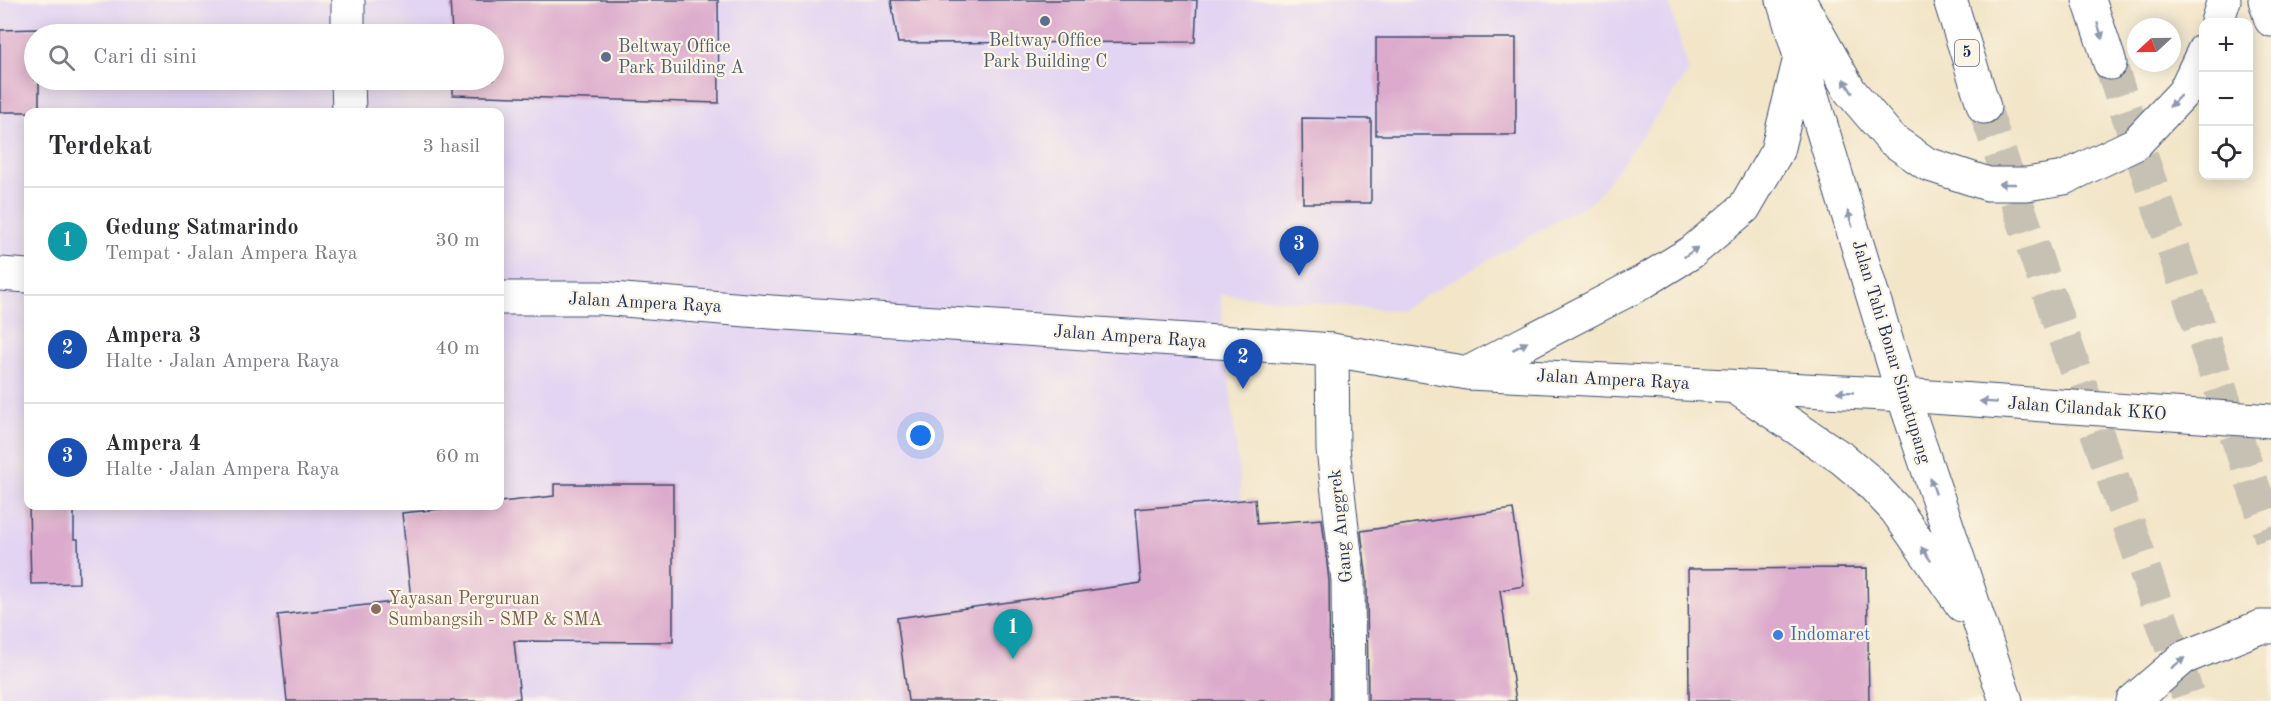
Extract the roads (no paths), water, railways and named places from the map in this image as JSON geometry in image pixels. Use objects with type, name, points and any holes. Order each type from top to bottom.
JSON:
[{"type":"main road","points":[[348,0],[348,24]]},
{"type":"main road","name":"Jalan Tahi Bonar Simatupang","points":[[1783,0],[1903,395],[2006,701]]},
{"type":"main road","points":[[1799,0],[1850,91],[1891,139],[1927,164],[1988,184],[2027,184],[2064,178],[2135,144],[2184,92],[2199,60]]},
{"type":"main road","name":"5","points":[[1950,0],[1984,107]]},
{"type":"main road","points":[[2089,0],[2110,63]]},
{"type":"main road","points":[[2218,18],[2224,0]]},
{"type":"main road","points":[[1468,373],[1643,282],[1692,252],[1744,208],[1777,151],[1801,58]]},
{"type":"main road","points":[[348,90],[349,108]]},
{"type":"main road","points":[[0,274],[24,276]]},
{"type":"main road","name":"Jalan Ampera Raya","points":[[504,298],[600,298],[781,313],[1332,350],[1468,373],[1903,395]]},
{"type":"main road","name":"Gang Anggrek","points":[[1332,350],[1333,449],[1348,580],[1349,701]]},
{"type":"main road","points":[[1735,387],[1843,459],[1868,480],[1896,510],[1984,636]]},
{"type":"main road","name":"Jalan Cilandak KKO","points":[[1903,395],[2271,421]]},
{"type":"main road","points":[[2133,701],[2183,658],[2260,627],[2271,627]]},
{"type":"tunnel","points":[[2110,63],[2271,538]]},
{"type":"tunnel","points":[[1984,107],[2190,701]]},
{"type":"place","name":"Beltway Office Park Building C","points":[[1045,21]]},
{"type":"place","name":"Beltway Office Park Building A","points":[[606,57]]},
{"type":"place","name":"Ampera 4","points":[[1299,276]]},
{"type":"place","name":"Ampera 3","points":[[1243,389]]},
{"type":"place","name":"Yayasan Perguruan Sumbangsih - SMP & SMA","points":[[376,609]]},
{"type":"place","name":"Indomaret","points":[[1778,635]]},
{"type":"place","name":"Gedung Satmarindo","points":[[1013,659]]}]
